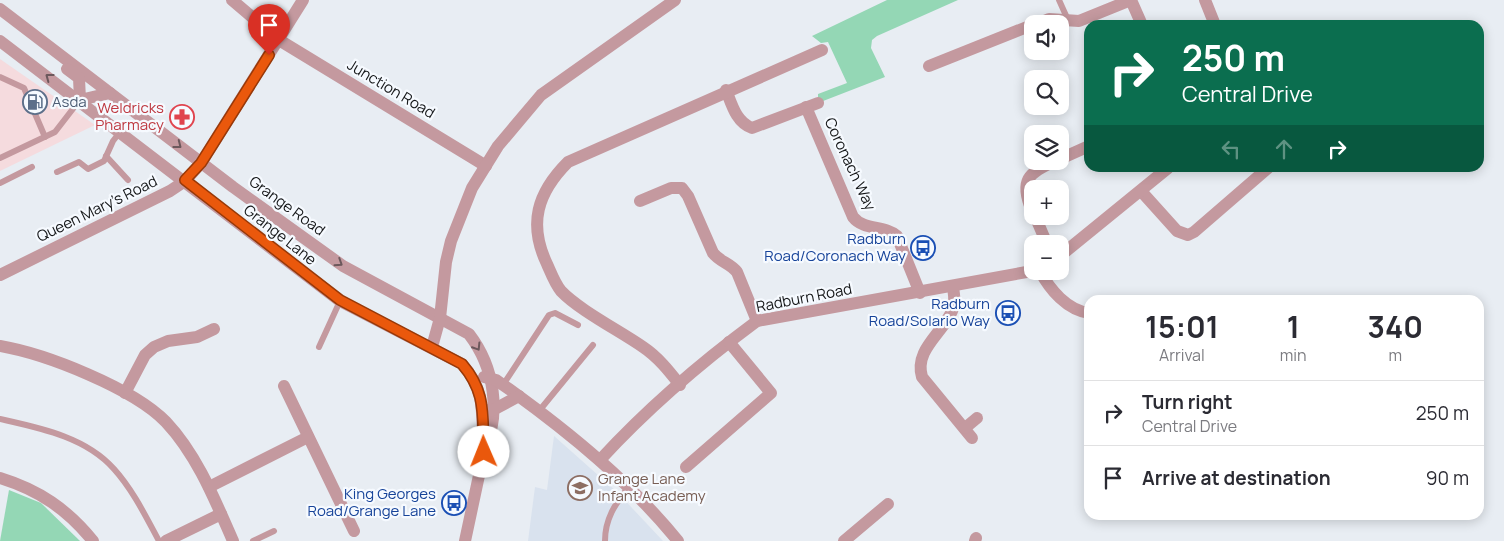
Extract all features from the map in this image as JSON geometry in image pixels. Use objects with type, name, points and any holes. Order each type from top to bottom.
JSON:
[{"type":"street","name":"Junction Road","points":[[232,0],[279,40],[486,166]]},
{"type":"street","name":"Queen Mary's Road","points":[[0,275],[170,191],[185,180],[201,163],[303,0]]},
{"type":"street","points":[[432,347],[440,318],[446,262],[451,241],[468,197],[498,146],[541,95],[675,0]]},
{"type":"street","points":[[1069,20],[1079,21],[1131,0],[1140,20]]},
{"type":"street","points":[[1205,0],[1213,20]]},
{"type":"street","name":"Grange Road","points":[[0,9],[201,163],[343,266],[468,334],[482,354],[491,378],[488,410]]},
{"type":"street","points":[[929,66],[1024,28]]},
{"type":"street","name":"Grange Lane","points":[[0,42],[80,100],[340,300],[462,364],[472,377],[488,410],[484,452],[466,541]]},
{"type":"street","points":[[45,43],[56,60],[79,78],[80,100],[110,92]]},
{"type":"street","points":[[680,385],[645,348],[561,291],[542,253],[536,236],[536,220],[549,186],[556,174],[568,162],[726,90],[822,50]]},
{"type":"street","name":"Coronach Way","points":[[726,90],[738,117],[745,126],[752,128],[812,105],[853,217],[862,224],[892,231],[897,236],[920,293]]},
{"type":"street","points":[[1069,155],[1084,148]]},
{"type":"street","points":[[1028,180],[1036,170]]},
{"type":"street","points":[[1069,249],[1163,172]]},
{"type":"street","points":[[1141,191],[1177,230],[1188,235],[1194,232],[1263,172]]},
{"type":"street","points":[[640,201],[677,186],[685,191],[713,253],[718,260],[733,267],[737,272],[757,321]]},
{"type":"street","name":"Radburn Road","points":[[600,460],[619,439],[730,342],[757,321],[920,293],[1024,273]]},
{"type":"street","points":[[1047,280],[1066,304],[1078,312],[1084,313]]},
{"type":"street","points":[[953,287],[955,301],[952,312],[922,355],[919,369],[922,377],[968,433],[977,418]]},
{"type":"street","points":[[125,393],[145,355],[154,347],[168,341],[197,337],[214,329]]},
{"type":"street","points":[[686,467],[771,393],[730,342]]},
{"type":"street","points":[[0,346],[29,353],[75,370],[125,393],[165,421],[182,442],[209,487],[233,541]]},
{"type":"street","points":[[472,377],[491,378],[539,411],[600,460],[659,518],[678,541]]},
{"type":"street","points":[[284,386],[354,531]]},
{"type":"street","points":[[488,410],[519,396]]},
{"type":"street","points":[[209,487],[308,437]]},
{"type":"street","points":[[0,478],[43,495],[59,507],[92,541]]},
{"type":"street","points":[[844,541],[888,504]]},
{"type":"street","points":[[166,541],[221,514]]},
{"type":"lane","points":[[1059,0],[1066,15]]},
{"type":"lane","points":[[0,77],[24,88],[45,137]]},
{"type":"lane","points":[[0,158],[55,132],[80,100]]},
{"type":"lane","points":[[57,172],[81,162],[89,169],[102,163],[120,131]]},
{"type":"lane","points":[[106,156],[128,180]]},
{"type":"lane","points":[[0,183],[32,167]]},
{"type":"lane","points":[[319,348],[340,300]]},
{"type":"lane","points":[[503,385],[549,315],[555,313],[578,325]]},
{"type":"lane","points":[[539,411],[592,344]]},
{"type":"lane","points":[[0,419],[58,434],[95,453],[113,468],[124,481],[159,541]]},
{"type":"lane","points":[[605,541],[607,522],[612,507],[628,488]]},
{"type":"lane","points":[[253,541],[274,531]]},
{"type":"shaded area","points":[[0,59],[95,125],[0,171]]},
{"type":"shaded area","name":"Grange Lane Infant Academy","points":[[554,436],[617,492],[663,541],[528,541],[535,487],[547,490]]},
{"type":"green space","points":[[887,0],[958,0],[877,36],[872,40],[871,48],[885,77],[818,103],[818,94],[847,83],[828,42],[821,43],[812,36]]},
{"type":"green space","points":[[9,490],[41,503],[80,541],[0,541]]},
{"type":"place","name":"Asda","points":[[35,102]]},
{"type":"place","name":"Weldricks Pharmacy","points":[[182,117]]},
{"type":"place","name":"Radburn Road/Coronach Way","points":[[923,248]]},
{"type":"place","name":"Radburn Road/Solario Way","points":[[1008,313]]},
{"type":"place","name":"Grange Lane Infant Academy","points":[[580,488]]},
{"type":"place","name":"King Georges Road/Grange Lane","points":[[454,503]]},
{"type":"route","points":[[269,55],[201,163],[185,180],[340,300],[443,352],[462,364],[474,380],[482,402],[484,411],[484,452]]}]
